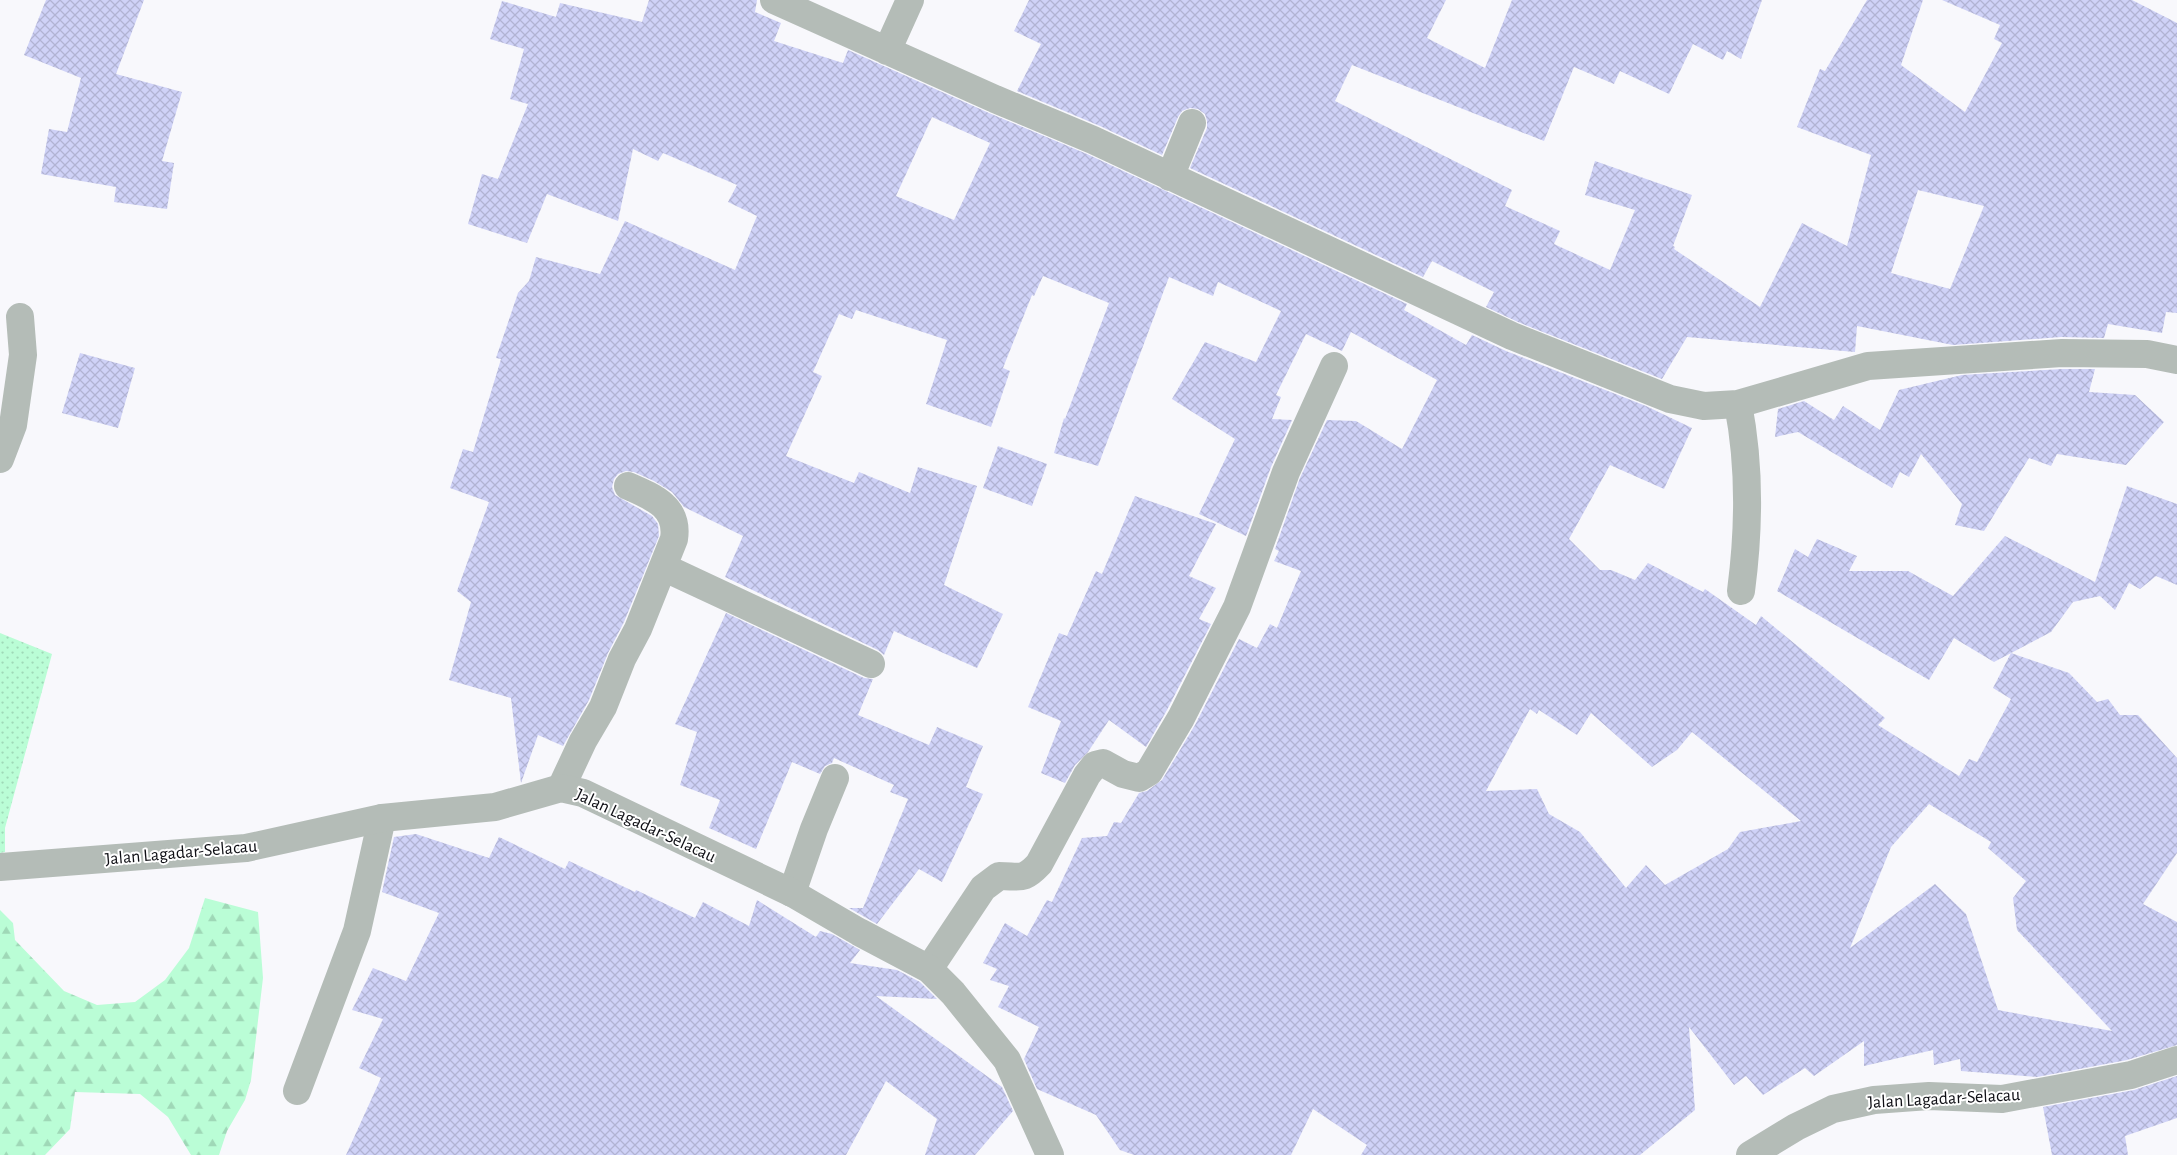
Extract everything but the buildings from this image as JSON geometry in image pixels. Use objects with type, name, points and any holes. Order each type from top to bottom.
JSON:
[{"type":"street","points":[[774,0],[1093,140],[1540,348],[1670,399],[1704,406],[1738,404],[1868,366],[2062,353],[2147,354],[2177,360]]},
{"type":"street","points":[[887,51],[910,0]]},
{"type":"street","points":[[1170,177],[1192,123]]},
{"type":"street","points":[[0,459],[13,425],[23,355],[20,317]]},
{"type":"street","points":[[928,969],[982,888],[999,876],[1018,878],[1028,876],[1039,864],[1087,775],[1095,765],[1103,763],[1123,774],[1139,778],[1149,772],[1181,718],[1237,607],[1286,472],[1334,366]]},
{"type":"street","points":[[1738,404],[1744,433],[1747,520],[1741,591]]},
{"type":"street","points":[[561,788],[583,741],[603,707],[622,659],[638,629],[674,539],[676,527],[665,505],[628,486]]},
{"type":"street","points":[[663,567],[871,664]]},
{"type":"street","points":[[792,893],[814,829],[835,778]]},
{"type":"street","name":"Jalan Lagadar-Selacau","points":[[0,867],[246,848],[382,818],[495,807],[561,788],[584,793],[792,893],[928,969],[953,993],[1007,1060],[1050,1155]]},
{"type":"street","points":[[297,1091],[357,931],[382,818]]},
{"type":"street","name":"Jalan Lagadar-Selacau","points":[[1750,1155],[1796,1127],[1833,1109],[1874,1100],[1929,1096],[2002,1099],[2131,1075],[2177,1060]]},
{"type":"green space","points":[[0,633],[52,654],[5,828],[5,852],[0,853]]},
{"type":"green space","points":[[205,898],[258,912],[263,978],[251,1080],[245,1100],[227,1131],[219,1155],[191,1155],[168,1117],[140,1094],[75,1092],[70,1129],[45,1155],[0,1155],[0,910],[13,923],[15,940],[64,991],[97,1005],[135,1002],[165,980],[189,948]]}]
